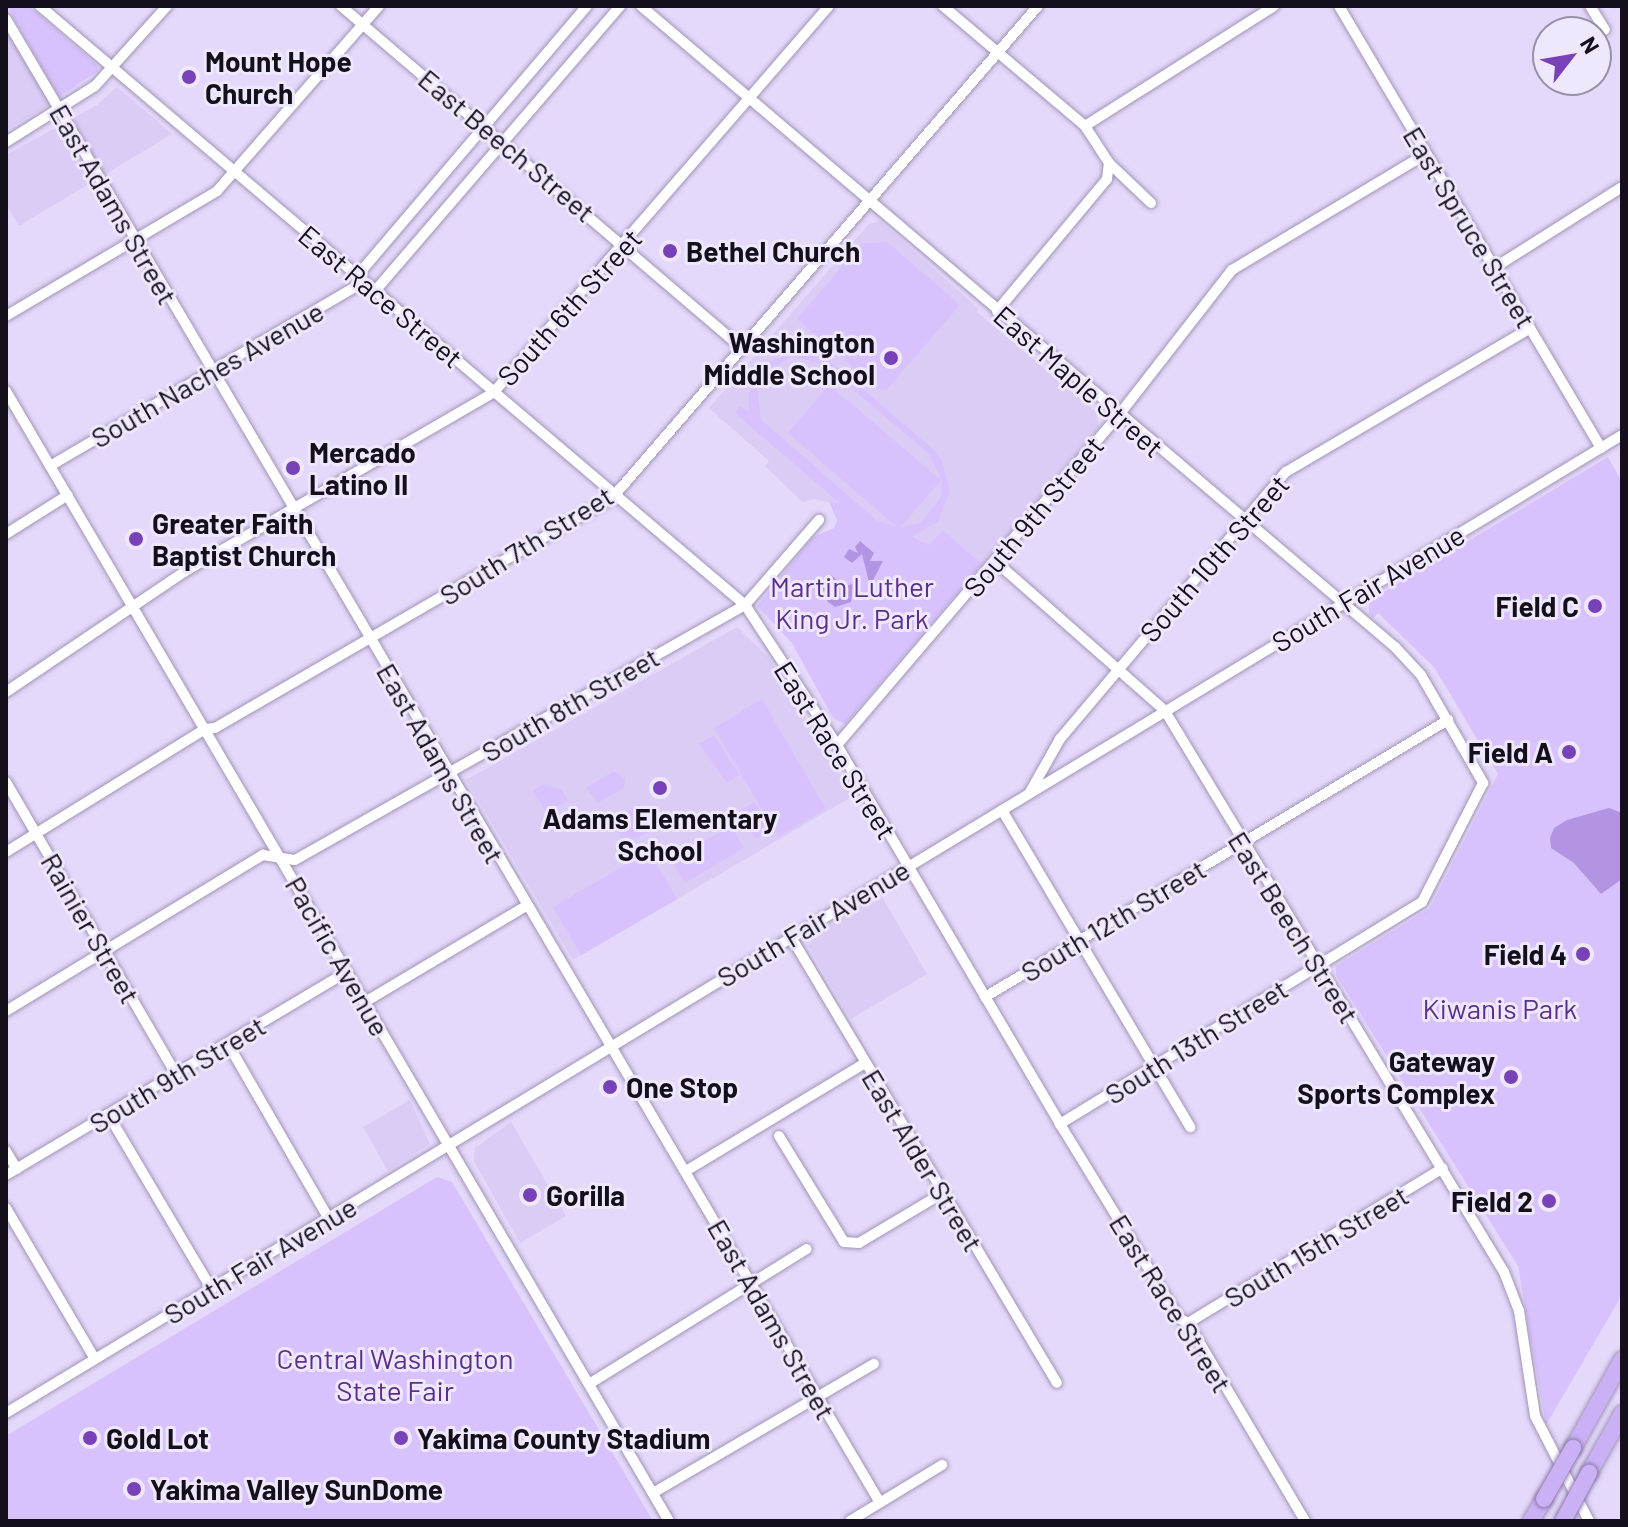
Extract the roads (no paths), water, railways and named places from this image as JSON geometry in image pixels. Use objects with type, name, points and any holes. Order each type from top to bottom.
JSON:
[{"type":"highway","points":[[1531,1521],[1622,1360]]},
{"type":"highway","points":[[1563,1521],[1622,1414]]},
{"type":"street","name":"East Race Street","points":[[40,6],[613,497],[745,605],[837,745],[1060,1124],[1179,1318],[1188,1323],[1305,1521]]},
{"type":"street","points":[[6,142],[60,111],[113,70],[167,6]]},
{"type":"street","name":"East Beech Street","points":[[341,6],[743,349]]},
{"type":"street","points":[[6,316],[217,191],[379,6]]},
{"type":"street","name":"South Naches Avenue","points":[[50,466],[211,372],[361,279],[587,6]]},
{"type":"street","points":[[375,291],[620,6]]},
{"type":"street","name":"East Maple Street","points":[[641,6],[1243,522],[1395,647],[1421,675],[1483,783]]},
{"type":"street","name":"South 6th Street","points":[[6,692],[133,607],[292,509],[494,392],[829,6]]},
{"type":"street","points":[[943,6],[1085,126],[1109,163],[1151,203]]},
{"type":"street","name":"South 7th Street","points":[[6,852],[205,729],[215,728],[613,497],[1038,6]]},
{"type":"street","points":[[1085,126],[1274,6]]},
{"type":"street","name":"East Spruce Street","points":[[1339,6],[1601,448]]},
{"type":"street","name":"East Adams Street","points":[[6,19],[601,1036],[611,1045],[880,1503]]},
{"type":"street","name":"South 9th Street","points":[[837,745],[1119,415],[1232,270],[1426,154]]},
{"type":"street","points":[[997,311],[1107,179],[1109,163]]},
{"type":"street","points":[[1494,268],[1622,187]]},
{"type":"street","name":"South 10th Street","points":[[1030,793],[1060,739],[1286,472],[1530,328]]},
{"type":"street","name":"Pacific Avenue","points":[[6,391],[669,1521]]},
{"type":"street","name":"South Fair Avenue","points":[[6,1413],[211,1288],[451,1148],[611,1045],[1622,435]]},
{"type":"street","points":[[6,534],[68,495]]},
{"type":"street","name":"South 8th Street","points":[[6,1011],[263,855],[295,860],[745,605],[819,520]]},
{"type":"street","name":"East Beech Street","points":[[995,561],[1165,711],[1242,843],[1443,1168],[1512,1288],[1535,1416],[1589,1521]]},
{"type":"street","name":"South 12th Street","points":[[985,997],[1448,720]]},
{"type":"street","name":"Rainier Street","points":[[6,782],[176,1074]]},
{"type":"street","name":"South 13th Street","points":[[1060,1124],[1422,902],[1483,783]]},
{"type":"street","points":[[1002,810],[1190,1127]]},
{"type":"street","points":[[365,1002],[526,906]]},
{"type":"street","name":"East Alder Street","points":[[791,937],[1057,1383]]},
{"type":"street","name":"South 9th Street","points":[[6,1175],[347,972]]},
{"type":"street","points":[[228,1044],[329,1219]]},
{"type":"street","points":[[686,1171],[865,1063]]},
{"type":"street","points":[[108,1114],[211,1288]]},
{"type":"street","points":[[779,1136],[844,1242],[859,1243],[943,1193]]},
{"type":"street","points":[[6,1151],[17,1169]]},
{"type":"street","name":"South 15th Street","points":[[1188,1323],[1443,1168]]},
{"type":"street","points":[[6,1208],[95,1359]]},
{"type":"street","points":[[589,1384],[807,1249]]},
{"type":"street","points":[[653,1493],[814,1394],[874,1364]]},
{"type":"street","points":[[850,1521],[942,1465]]},
{"type":"place","name":"Mount Hope Church","points":[[189,77]]},
{"type":"place","name":"Bethel Church","points":[[670,251]]},
{"type":"place","name":"Washington Middle School","points":[[891,358]]},
{"type":"place","name":"Mercado Latino II","points":[[293,468]]},
{"type":"place","name":"Greater Faith Baptist Church","points":[[136,539]]},
{"type":"place","name":"Field C","points":[[1595,606]]},
{"type":"place","name":"Field A","points":[[1569,752]]},
{"type":"place","name":"Adams Elementary School","points":[[660,788]]},
{"type":"place","name":"Field 4","points":[[1583,954]]},
{"type":"place","name":"Gateway Sports Complex","points":[[1511,1077]]},
{"type":"place","name":"One Stop","points":[[610,1087]]},
{"type":"place","name":"Gorilla","points":[[530,1195]]},
{"type":"place","name":"Field 2","points":[[1549,1201]]},
{"type":"place","name":"Gold Lot","points":[[90,1438]]},
{"type":"place","name":"Yakima County Stadium","points":[[401,1438]]},
{"type":"place","name":"Yakima Valley SunDome","points":[[134,1489]]},
{"type":"park label","name":"Martin Luther King Jr. Park","points":[[852,602]]},
{"type":"park label","name":"Kiwanis Park","points":[[1500,1008]]},
{"type":"park label","name":"Central Washington State Fair","points":[[395,1374]]}]
